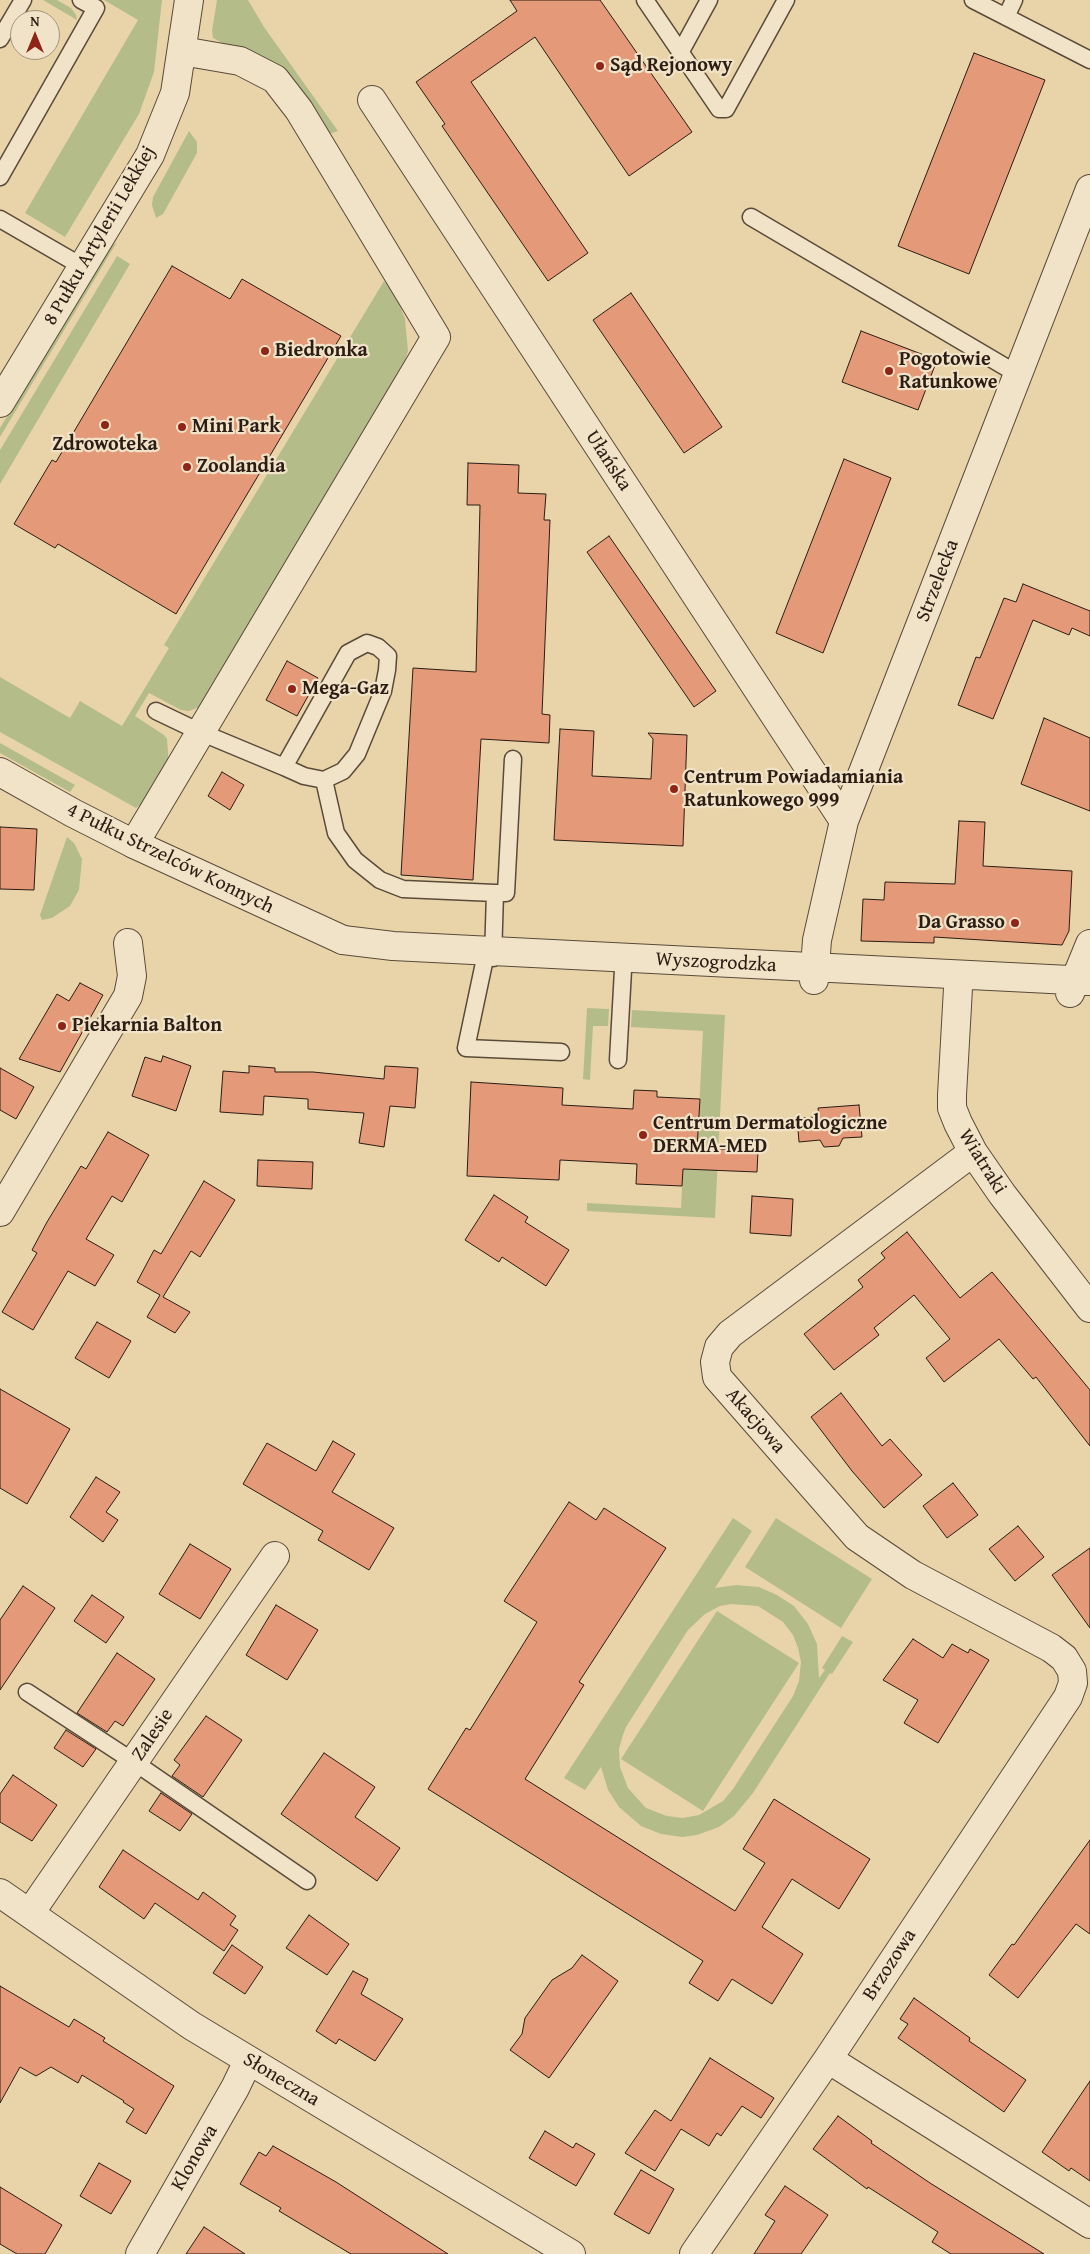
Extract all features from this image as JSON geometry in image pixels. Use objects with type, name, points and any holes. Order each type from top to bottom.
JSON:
[{"type":"street","name":"8 Pułku Artylerii Lekkiej","points":[[0,404],[150,155],[174,93],[189,0]]},
{"type":"street","points":[[134,844],[436,337],[299,110],[275,79],[240,61],[182,51]]},
{"type":"street","name":"Ułańska","points":[[372,100],[844,821]]},
{"type":"street","name":"Strzelecka","points":[[814,974],[817,940],[844,821],[1090,189]]},
{"type":"street","name":"4 Pułku Strzelców Konnych","points":[[0,772],[73,814],[134,844],[343,940]]},
{"type":"street","name":"Wyszogrodzka","points":[[343,940],[490,959],[1078,985]]},
{"type":"street","points":[[0,1212],[128,996],[132,976],[128,944]]},
{"type":"street","points":[[1078,985],[1090,944]]},
{"type":"street","name":"Wiatraki","points":[[958,988],[952,1108],[958,1123],[973,1152],[1002,1194],[1090,1308]]},
{"type":"street","name":"Akacjowa","points":[[973,1152],[730,1334],[719,1347],[715,1362],[717,1377],[857,1537],[913,1574],[1052,1648],[1064,1658],[1072,1671]]},
{"type":"street","name":"Zalesie","points":[[30,1913],[275,1556]]},
{"type":"street","name":"Brzozowa","points":[[694,2254],[828,2059],[1068,1697],[1073,1683],[1072,1671]]},
{"type":"street","name":"Słoneczna","points":[[0,1893],[192,2026],[571,2254]]},
{"type":"street","points":[[828,2059],[1090,2224]]},
{"type":"street","name":"Klonowa","points":[[140,2254],[235,2088],[248,2061]]},
{"type":"lane","points":[[0,39],[23,0]]},
{"type":"lane","points":[[0,177],[96,8],[81,0]]},
{"type":"lane","points":[[645,0],[719,109],[726,109],[786,0]]},
{"type":"lane","points":[[680,53],[709,0]]},
{"type":"lane","points":[[973,0],[1090,60]]},
{"type":"lane","points":[[1006,16],[1014,0]]},
{"type":"lane","points":[[751,217],[1018,375]]},
{"type":"lane","points":[[0,218],[83,267]]},
{"type":"lane","points":[[156,711],[200,732],[304,776],[324,780],[343,771],[357,754],[383,691],[388,656],[378,647],[367,643],[348,652],[284,767]]},
{"type":"lane","points":[[324,780],[336,833],[355,860],[380,880],[402,888],[506,893],[513,759]]},
{"type":"lane","points":[[495,893],[490,959],[466,1048],[561,1052]]},
{"type":"lane","points":[[618,1060],[623,970]]},
{"type":"lane","points":[[27,1692],[134,1762],[307,1881]]},
{"type":"green space","points":[[43,0],[57,0],[71,8],[77,20]]},
{"type":"green space","points":[[104,0],[162,0],[154,72],[139,114],[65,237],[25,213],[138,20]]},
{"type":"green space","points":[[217,0],[248,0],[264,27],[338,131],[323,136],[230,47],[213,38],[212,31]]},
{"type":"green space","points":[[189,131],[197,142],[197,153],[163,214],[156,218],[152,205],[153,197]]},
{"type":"green space","points":[[117,242],[0,437],[0,428],[108,249]]},
{"type":"green space","points":[[117,256],[130,264],[0,484],[0,450]]},
{"type":"green space","points":[[384,281],[396,295],[405,319],[408,351],[403,366],[202,706],[189,711],[181,710],[149,693],[135,716],[167,739],[168,761],[144,802],[136,808],[0,732],[0,677],[70,718],[80,701],[122,726],[169,648],[164,645]]},
{"type":"green space","points":[[0,743],[75,785],[70,792],[0,753]]},
{"type":"green space","points":[[67,837],[74,843],[82,859],[79,890],[70,906],[52,918],[42,920],[40,915]]},
{"type":"green space","points":[[587,1008],[609,1009],[608,1026],[593,1026],[590,1080],[583,1079]]},
{"type":"green space","points":[[632,1010],[725,1015],[715,1218],[587,1211],[587,1203],[681,1208],[683,1169],[696,1169],[703,1031],[631,1027]]},
{"type":"green space","points":[[733,1518],[752,1531],[715,1588],[736,1585],[759,1587],[777,1595],[794,1606],[808,1624],[817,1644],[819,1678],[825,1670],[822,1668],[842,1636],[853,1642],[832,1674],[830,1673],[753,1793],[734,1816],[719,1827],[697,1835],[682,1837],[661,1834],[641,1826],[619,1807],[608,1790],[601,1767],[585,1790],[564,1778]],"holes":[[[731,1604],[758,1606],[783,1622],[793,1635],[801,1662],[799,1681],[793,1696],[733,1789],[723,1801],[699,1815],[683,1818],[667,1816],[646,1808],[628,1788],[620,1767],[619,1749],[626,1727],[688,1630],[705,1614],[720,1606]]]},
{"type":"green space","points":[[776,1518],[872,1579],[841,1628],[745,1567]]},
{"type":"green space","points":[[717,1611],[799,1663],[703,1811],[621,1759]]},
{"type":"building","points":[[510,0],[600,0],[692,132],[629,176],[535,37],[471,82],[588,253],[548,281],[442,126],[445,124],[416,82],[517,11]]},
{"type":"building","points":[[974,53],[1045,80],[969,274],[898,246]]},
{"type":"building","name":"Mini Park","points":[[172,266],[230,299],[242,279],[341,336],[176,614],[58,544],[55,548],[14,524],[52,460],[56,462]]},
{"type":"building","points":[[631,293],[722,427],[684,453],[593,320]]},
{"type":"building","name":"Pogotowie Ratunkowe","points":[[861,331],[937,360],[918,410],[842,382]]},
{"type":"building","points":[[844,459],[891,478],[823,653],[776,633]]},
{"type":"building","points":[[468,463],[519,465],[518,493],[546,494],[544,520],[550,520],[542,714],[550,715],[549,743],[481,739],[473,880],[401,875],[413,668],[476,672],[480,505],[467,505]]},
{"type":"building","points":[[609,536],[716,691],[694,707],[587,552]]},
{"type":"building","points":[[1023,584],[1090,611],[1090,636],[1072,628],[1069,635],[1033,620],[993,719],[958,705],[976,657],[980,658],[1004,598],[1016,602]]},
{"type":"building","name":"Mega-Gaz","points":[[287,661],[318,678],[297,716],[266,700]]},
{"type":"building","points":[[1044,718],[1090,738],[1090,811],[1021,784]]},
{"type":"building","points":[[560,729],[594,731],[592,776],[651,779],[653,739],[648,733],[687,735],[683,846],[554,840]]},
{"type":"building","points":[[222,772],[244,785],[230,810],[208,796]]},
{"type":"building","points":[[959,821],[985,822],[983,866],[1072,871],[1069,931],[1062,945],[934,937],[934,943],[861,941],[863,899],[884,900],[885,882],[955,884]]},
{"type":"building","points":[[0,827],[37,829],[34,890],[0,889]]},
{"type":"building","name":"Piekarnia Balton","points":[[80,983],[103,995],[60,1072],[19,1059],[57,994],[69,1001]]},
{"type":"building","points":[[163,1056],[191,1066],[176,1111],[132,1096],[145,1057],[161,1062]]},
{"type":"building","points":[[249,1066],[275,1068],[275,1072],[313,1072],[384,1079],[385,1066],[418,1068],[415,1108],[390,1106],[384,1147],[359,1143],[364,1113],[308,1109],[308,1099],[264,1096],[263,1115],[220,1112],[223,1071],[249,1073]]},
{"type":"building","points":[[0,1068],[34,1087],[16,1119],[0,1110]]},
{"type":"building","points":[[471,1082],[563,1088],[562,1105],[633,1109],[634,1090],[657,1091],[657,1097],[700,1099],[697,1148],[758,1151],[757,1172],[683,1169],[682,1186],[636,1184],[637,1164],[560,1160],[559,1180],[467,1176]]},
{"type":"building","points":[[859,1105],[862,1137],[843,1138],[839,1146],[824,1147],[820,1140],[799,1142],[797,1118],[819,1117],[818,1108]]},
{"type":"building","points":[[108,1132],[149,1155],[122,1202],[112,1196],[86,1239],[114,1255],[95,1286],[68,1271],[33,1330],[2,1312],[37,1253],[32,1250],[47,1222],[81,1166],[86,1169]]},
{"type":"building","points":[[258,1160],[313,1162],[312,1189],[257,1186]]},
{"type":"building","points":[[204,1181],[235,1200],[200,1257],[191,1251],[163,1297],[190,1312],[175,1333],[147,1317],[160,1295],[137,1282],[154,1250],[161,1254]]},
{"type":"building","points":[[494,1195],[528,1217],[525,1222],[569,1250],[546,1286],[502,1257],[499,1262],[465,1240]]},
{"type":"building","points":[[752,1196],[793,1199],[791,1236],[750,1233]]},
{"type":"building","points":[[907,1232],[960,1298],[992,1272],[1090,1390],[1090,1446],[1036,1377],[1033,1379],[999,1339],[944,1382],[926,1358],[950,1339],[914,1295],[874,1328],[879,1335],[834,1370],[804,1334],[863,1287],[858,1280],[885,1258],[881,1253]]},
{"type":"building","points":[[97,1322],[131,1341],[109,1378],[75,1358]]},
{"type":"building","points":[[0,1389],[70,1429],[27,1504],[0,1488]]},
{"type":"building","points":[[841,1393],[882,1446],[890,1439],[922,1475],[884,1508],[852,1471],[811,1417]]},
{"type":"building","points":[[333,1441],[355,1454],[332,1492],[394,1528],[369,1570],[318,1540],[323,1531],[243,1484],[267,1443],[316,1471]]},
{"type":"building","points":[[96,1477],[120,1492],[106,1512],[118,1520],[103,1542],[70,1517]]},
{"type":"building","points":[[953,1483],[978,1515],[947,1538],[923,1506]]},
{"type":"building","points":[[569,1502],[596,1520],[604,1508],[666,1548],[579,1682],[584,1685],[525,1779],[735,1911],[765,1863],[743,1849],[774,1799],[870,1859],[839,1909],[792,1879],[762,1927],[803,1954],[772,2004],[732,1979],[718,2001],[689,1983],[703,1961],[428,1789],[466,1728],[470,1730],[537,1622],[504,1601]]},
{"type":"building","points":[[1018,1526],[1044,1557],[1015,1581],[989,1549]]},
{"type":"building","points":[[190,1544],[231,1569],[200,1619],[159,1594]]},
{"type":"building","points":[[1090,1548],[1090,1628],[1052,1575]]},
{"type":"building","points":[[23,1586],[55,1608],[0,1690],[0,1620]]},
{"type":"building","points":[[92,1595],[124,1617],[106,1643],[74,1621]]},
{"type":"building","points":[[276,1605],[318,1630],[287,1680],[246,1655]]},
{"type":"building","points":[[913,1639],[943,1658],[952,1644],[968,1653],[970,1649],[989,1660],[938,1743],[904,1723],[918,1700],[883,1680]]},
{"type":"building","points":[[117,1653],[155,1679],[123,1726],[115,1721],[107,1732],[77,1713]]},
{"type":"building","points":[[206,1716],[242,1740],[203,1797],[172,1776],[180,1765],[174,1760]]},
{"type":"building","points":[[66,1730],[96,1749],[83,1767],[54,1748]]},
{"type":"building","points":[[324,1753],[375,1787],[355,1817],[400,1848],[377,1881],[281,1814]]},
{"type":"building","points":[[13,1775],[57,1805],[32,1841],[0,1822],[0,1794]]},
{"type":"building","points":[[161,1793],[192,1814],[180,1831],[149,1811]]},
{"type":"building","points":[[1090,1840],[1090,1934],[1076,1924],[1018,1998],[989,1975],[1012,1944],[1014,1945]]},
{"type":"building","points":[[123,1850],[198,1900],[203,1892],[236,1916],[230,1925],[238,1930],[224,1951],[155,1903],[144,1919],[99,1887]]},
{"type":"building","points":[[309,1915],[349,1944],[327,1975],[286,1948]]},
{"type":"building","points":[[232,1945],[263,1967],[245,1994],[213,1973]]},
{"type":"building","points":[[582,1955],[618,1981],[549,2078],[510,2050],[522,2034],[525,2018],[552,1980],[572,1968]]},
{"type":"building","points":[[353,1971],[368,1979],[361,1994],[403,2019],[375,2061],[339,2039],[336,2044],[316,2031]]},
{"type":"building","points":[[0,1986],[69,2027],[74,2019],[105,2038],[103,2041],[174,2086],[146,2134],[126,2122],[134,2109],[124,2101],[82,2075],[78,2083],[51,2067],[36,2076],[20,2067],[0,2103]]},
{"type":"building","points":[[914,1998],[970,2038],[969,2041],[1026,2080],[1004,2112],[898,2038],[908,2024],[900,2019]]},
{"type":"building","points":[[710,2058],[774,2098],[761,2118],[742,2106],[721,2136],[717,2133],[709,2146],[681,2129],[655,2171],[625,2153],[655,2110],[671,2121]]},
{"type":"building","points":[[1090,2081],[1090,2181],[1071,2168],[1069,2171],[1042,2152]]},
{"type":"building","points":[[838,2116],[872,2141],[871,2143],[930,2183],[1044,2254],[951,2254],[932,2242],[938,2232],[868,2187],[867,2189],[813,2149]]},
{"type":"building","points":[[545,2131],[573,2148],[576,2143],[595,2154],[576,2186],[529,2158]]},
{"type":"building","points":[[273,2146],[336,2182],[448,2254],[351,2254],[279,2211],[281,2208],[240,2184],[259,2152],[266,2156]]},
{"type":"building","points":[[99,2163],[131,2181],[111,2214],[80,2196]]},
{"type":"building","points":[[641,2170],[674,2189],[649,2234],[614,2214]]},
{"type":"building","points":[[785,2186],[828,2215],[801,2254],[754,2254],[775,2221],[765,2215]]},
{"type":"building","points":[[0,2187],[62,2225],[45,2254],[17,2254],[0,2244]]},
{"type":"building","points":[[204,2227],[245,2254],[186,2254]]},
{"type":"place","name":"Sąd Rejonowy","points":[[600,66]]},
{"type":"place","name":"Biedronka","points":[[265,351]]},
{"type":"place","name":"Pogotowie Ratunkowe","points":[[889,371]]},
{"type":"place","name":"Zdrowoteka","points":[[105,425]]},
{"type":"place","name":"Mini Park","points":[[182,427]]},
{"type":"place","name":"Zoolandia","points":[[187,467]]},
{"type":"place","name":"Mega-Gaz","points":[[292,689]]},
{"type":"place","name":"Centrum Powiadamiania Ratunkowego 999","points":[[674,789]]},
{"type":"place","name":"Da Grasso","points":[[1015,923]]},
{"type":"place","name":"Piekarnia Balton","points":[[62,1026]]},
{"type":"place","name":"Centrum Dermatologiczne DERMA-MED","points":[[643,1135]]}]
